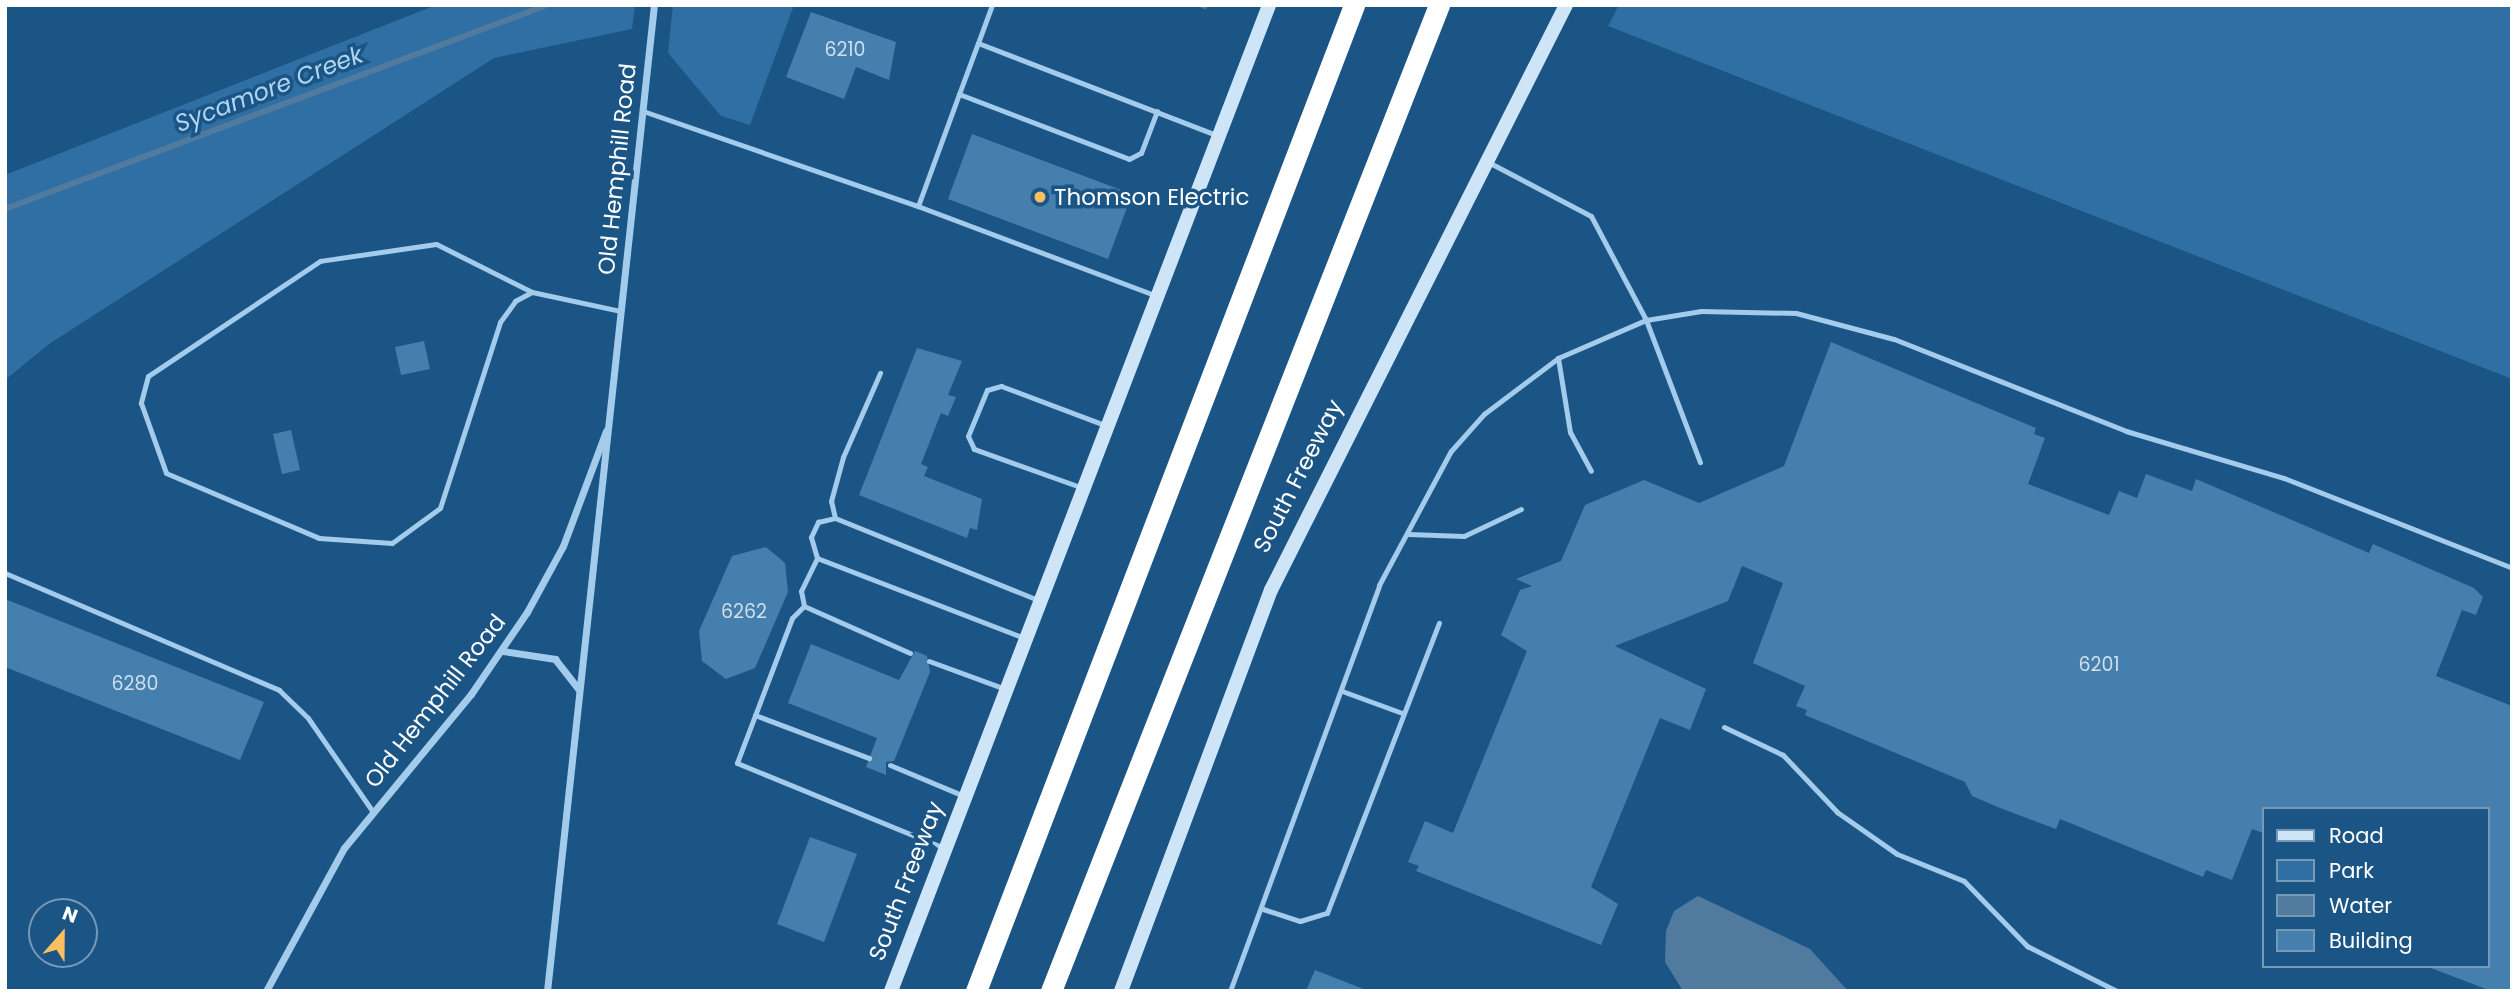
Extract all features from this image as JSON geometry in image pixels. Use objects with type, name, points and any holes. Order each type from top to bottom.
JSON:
[{"type":"highway","points":[[976,991],[1354,5]]},
{"type":"highway","name":"South Freeway","points":[[1051,991],[1439,5]]},
{"type":"main road","name":"South Freeway","points":[[891,991],[1269,5]]},
{"type":"main road","name":"South Freeway","points":[[1121,991],[1271,590],[1490,163],[1566,5]]},
{"type":"street","name":"Old Hemphill Road","points":[[547,991],[654,5]]},
{"type":"street","name":"Old Hemphill Road","points":[[266,991],[317,889],[373,812],[503,651],[563,545],[610,421]]},
{"type":"street","points":[[503,651],[555,659],[579,690]]},
{"type":"lane","points":[[918,206],[992,5]]},
{"type":"lane","points":[[978,43],[1219,136]]},
{"type":"lane","points":[[959,94],[1129,159],[1141,153],[1157,111]]},
{"type":"lane","points":[[643,111],[918,206],[1158,296]]},
{"type":"lane","points":[[1490,163],[1567,198],[1591,216],[1646,320],[1700,462]]},
{"type":"lane","points":[[532,292],[500,322],[440,508],[393,543],[319,538],[166,473],[141,403],[148,376],[320,261],[436,244],[532,292],[621,310]]},
{"type":"lane","points":[[1230,991],[1263,909],[1379,585],[1451,451],[1484,414],[1558,358],[1646,320],[1701,311],[1796,313],[1894,339],[2126,431],[2284,478],[2512,568]]},
{"type":"lane","points":[[1558,358],[1570,432],[1591,471]]},
{"type":"lane","points":[[835,518],[831,501],[843,457],[880,373]]},
{"type":"lane","points":[[1084,489],[974,449],[968,436],[986,390],[1001,386],[1108,426]]},
{"type":"lane","points":[[1408,534],[1464,536],[1521,509]]},
{"type":"lane","points":[[804,606],[801,591],[817,558],[811,537],[818,522],[835,518],[1041,601]]},
{"type":"lane","points":[[817,558],[1027,639]]},
{"type":"lane","points":[[5,573],[279,690],[308,718],[373,812]]},
{"type":"lane","points":[[804,606],[910,653]]},
{"type":"lane","points":[[804,606],[792,618],[737,763],[946,848]]},
{"type":"lane","points":[[1263,909],[1300,921],[1327,914],[1402,713],[1439,623]]},
{"type":"lane","points":[[929,661],[1007,690]]},
{"type":"lane","points":[[1342,691],[1402,713]]},
{"type":"lane","points":[[755,715],[869,758]]},
{"type":"lane","points":[[1724,727],[1783,755],[1837,812],[1898,854],[1964,881],[2027,946],[2117,991]]},
{"type":"lane","points":[[890,765],[966,797]]},
{"type":"green space","points":[[436,5],[635,5],[632,29],[494,58],[49,344],[5,380],[5,175]]},
{"type":"green space","points":[[673,5],[794,5],[750,125],[721,116],[668,53]]},
{"type":"green space","points":[[1619,5],[2512,5],[2512,379],[1608,26]]},
{"type":"water","points":[[1698,896],[1810,949],[1848,991],[1683,991],[1665,962],[1666,931],[1674,911]]},
{"type":"building","points":[[811,12],[896,42],[889,80],[856,67],[844,99],[786,77]]},
{"type":"building","name":"Thomson Electric","points":[[972,134],[1132,194],[1108,259],[948,199]]},
{"type":"building","points":[[424,341],[430,369],[401,375],[395,347]]},
{"type":"building","points":[[1831,342],[2036,428],[2034,434],[2045,438],[2028,484],[2109,515],[2119,491],[2137,498],[2146,474],[2192,491],[2196,479],[2369,553],[2373,544],[2474,588],[2483,597],[2476,615],[2462,610],[2436,676],[2512,706],[2512,991],[2491,991],[2431,968],[2489,968],[2489,807],[2262,807],[2262,833],[2252,829],[2232,880],[2206,870],[2203,877],[2060,819],[2056,829],[2000,808],[1972,796],[1965,782],[1805,715],[1807,710],[1796,706],[1805,686],[1753,663],[1783,583],[1742,566],[1728,601],[1615,646],[1706,689],[1690,730],[1660,718],[1591,887],[1618,904],[1601,945],[1416,871],[1419,866],[1408,862],[1425,821],[1453,833],[1527,651],[1501,635],[1520,590],[1532,586],[1516,579],[1561,561],[1585,505],[1644,480],[1699,503],[1784,466]]},
{"type":"building","points":[[917,348],[962,361],[948,395],[956,397],[948,416],[941,413],[921,464],[928,467],[924,476],[982,499],[977,530],[970,528],[967,538],[859,495]]},
{"type":"building","points":[[291,430],[300,470],[282,474],[273,434]]},
{"type":"building","points":[[766,547],[785,563],[788,592],[755,668],[726,679],[702,661],[699,631],[732,556]]},
{"type":"building","points":[[5,599],[264,702],[240,760],[5,667]]},
{"type":"building","points":[[811,644],[899,680],[915,651],[927,656],[930,672],[894,761],[886,762],[886,775],[866,767],[877,738],[788,703]]},
{"type":"building","points":[[810,837],[857,854],[824,942],[777,924]]},
{"type":"building","points":[[1315,970],[1366,990],[1366,991],[1306,991]]},
{"type":"waterway","name":"Sycamore Creek","points":[[5,209],[547,5]]},
{"type":"place","name":"Thomson Electric","points":[[1040,197]]}]
